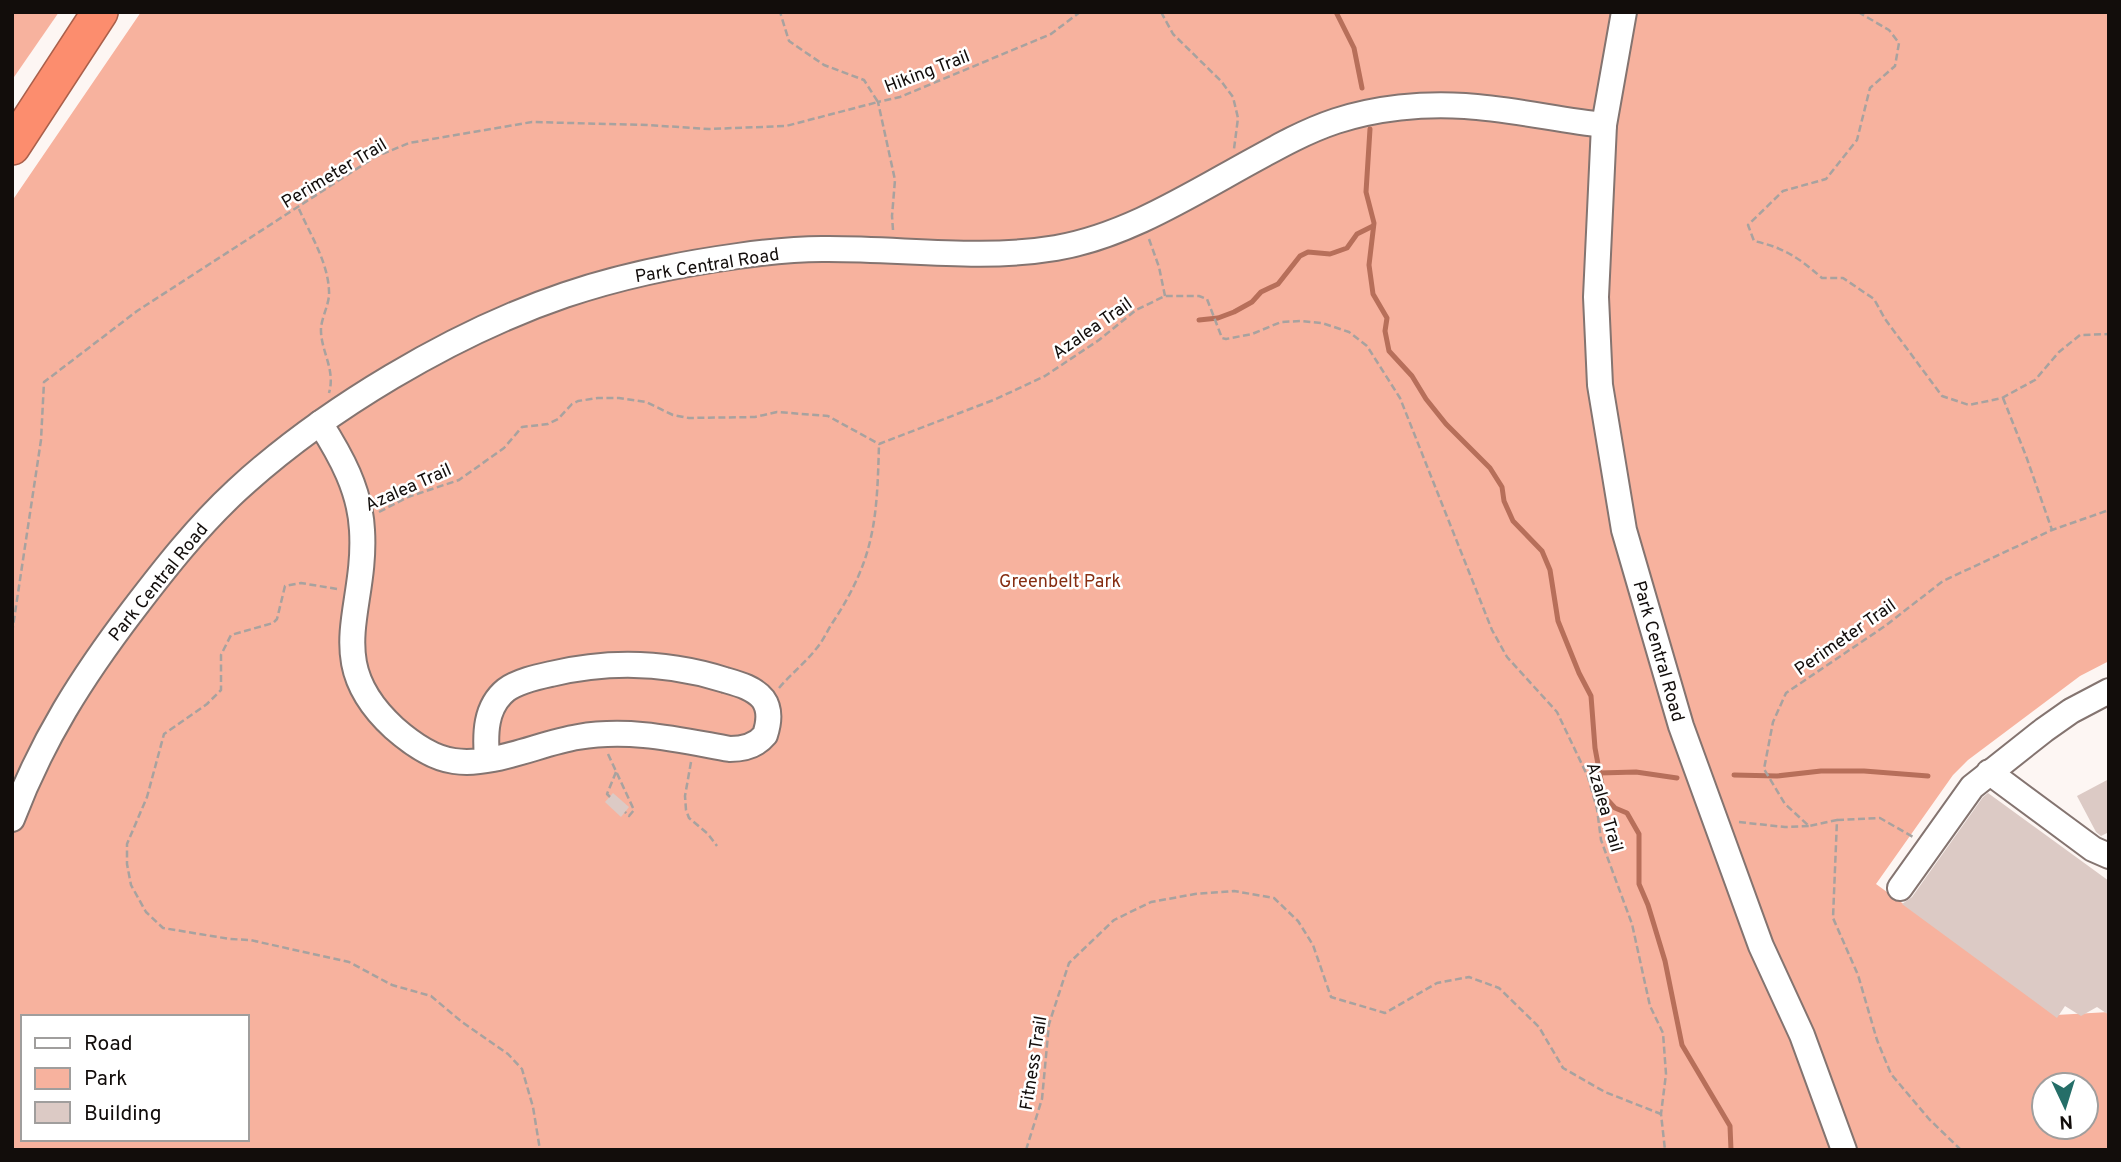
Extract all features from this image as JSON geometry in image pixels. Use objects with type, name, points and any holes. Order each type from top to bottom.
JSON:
[{"type":"highway","points":[[12,113],[91,12]]},
{"type":"highway","points":[[12,147],[100,12]]},
{"type":"street","name":"Park Central Road","points":[[1624,12],[1604,125],[1596,297],[1600,385],[1613,470],[1629,549],[1681,726],[1761,946],[1802,1035],[1843,1150]]},
{"type":"street","name":"Park Central Road","points":[[12,820],[26,785],[67,704],[92,664],[176,554],[237,490],[346,405],[440,350],[512,315],[567,294],[653,271],[741,255],[820,249],[998,255],[1057,248],[1096,238],[1149,216],[1299,135],[1336,121],[1384,109],[1463,106],[1604,125]]},
{"type":"street","points":[[320,423],[349,474],[361,522],[362,555],[352,662],[357,677],[377,710],[405,737],[434,755],[456,761],[487,759],[606,733],[654,735],[730,749],[751,746],[761,740],[768,728],[766,705],[757,693],[738,683],[678,668],[617,664],[565,670],[516,685],[499,697],[487,720],[487,759]]},
{"type":"street","points":[[1899,888],[1972,787],[2062,717],[2109,691]]},
{"type":"street","points":[[1989,772],[2085,843],[2109,856]]},
{"type":"path","points":[[780,12],[789,41],[824,65],[864,80],[878,102]]},
{"type":"path","name":"Hiking Trail","points":[[895,251],[891,216],[895,180],[878,102],[900,97],[1051,34],[1080,12]]},
{"type":"path","points":[[1161,12],[1173,34],[1221,81],[1233,97],[1238,118],[1233,172]]},
{"type":"path","points":[[1858,12],[1889,30],[1899,43],[1895,66],[1870,88],[1857,140],[1826,178],[1783,191],[1748,225],[1754,242],[1774,246],[1798,257],[1822,278],[1843,278],[1874,299],[1885,319],[1942,396],[1969,405],[2002,398],[2035,380],[2059,352],[2080,335],[2109,334]]},
{"type":"path","name":"Perimeter Trail","points":[[12,633],[41,440],[44,382],[137,312],[375,157],[409,143],[532,122],[709,129],[786,126],[878,102]]},
{"type":"path","points":[[299,209],[324,264],[330,293],[321,329],[331,385],[320,423]]},
{"type":"path","points":[[1149,216],[1145,230],[1159,267],[1165,296]]},
{"type":"path","name":"Azalea Trail","points":[[361,522],[408,497],[459,480],[504,448],[522,427],[548,424],[558,419],[572,404],[598,398],[638,401],[673,415],[689,418],[755,417],[777,412],[828,416],[879,444],[996,399],[1045,376],[1099,340],[1136,310],[1165,296],[1199,296],[1207,299],[1212,307],[1218,331],[1222,338],[1226,339],[1252,334],[1281,322],[1322,323],[1349,332],[1367,346],[1400,398],[1492,630],[1507,657],[1557,712],[1588,777],[1597,809],[1601,840],[1632,924],[1650,1006],[1663,1033],[1666,1073],[1661,1114],[1665,1150]]},
{"type":"path","points":[[2002,398],[2052,530]]},
{"type":"path","points":[[766,705],[794,670],[816,649],[861,573],[876,517],[879,444]]},
{"type":"path","name":"Perimeter Trail","points":[[1809,826],[1785,804],[1764,769],[1773,722],[1786,693],[1885,626],[1943,581],[2052,530],[2109,510]]},
{"type":"path","points":[[357,593],[301,583],[285,586],[277,619],[273,623],[231,635],[221,656],[221,690],[207,704],[164,734],[147,797],[127,844],[131,884],[146,912],[163,928],[250,940],[349,962],[392,985],[431,996],[462,1022],[508,1054],[522,1069],[533,1107],[540,1150]]},
{"type":"path","points":[[606,733],[607,753],[634,810],[629,816],[625,812]]},
{"type":"path","points":[[696,742],[687,777],[686,810],[689,818],[708,834],[716,846]]},
{"type":"path","points":[[610,797],[607,794],[616,772]]},
{"type":"path","points":[[1715,821],[1785,827],[1880,818],[1928,848]]},
{"type":"path","points":[[1837,820],[1833,918],[1858,975],[1877,1040],[1891,1074],[1929,1119],[1961,1150]]},
{"type":"path","name":"Fitness Trail","points":[[1026,1150],[1042,1099],[1049,1024],[1069,962],[1114,920],[1151,902],[1195,894],[1234,891],[1274,898],[1298,921],[1313,945],[1331,997],[1385,1013],[1437,983],[1469,977],[1499,989],[1529,1017],[1539,1027],[1563,1068],[1605,1092],[1661,1114]]},
{"type":"green space","points":[[12,12],[59,12],[12,80]]},
{"type":"green space","name":"Greenbelt Park","points":[[141,12],[2109,12],[2109,661],[2080,676],[1968,760],[1953,775],[1876,884],[2056,1015],[2109,1012],[2109,1150],[12,1150],[12,201]]},
{"type":"building","points":[[2109,779],[2109,832],[2101,836],[2096,832],[2077,796]]},
{"type":"building","points":[[613,793],[629,807],[621,817],[605,802]]},
{"type":"building","points":[[1988,793],[2109,881],[2109,1015],[2097,1007],[2081,1016],[2065,1006],[2057,1018],[1902,904],[1912,897]]},
{"type":"waterway","points":[[1336,12],[1354,48],[1362,88]]},
{"type":"waterway","points":[[1370,129],[1366,192],[1374,223],[1369,265],[1373,294],[1387,318],[1385,331],[1389,351],[1412,376],[1446,424],[1490,468],[1502,487],[1504,501],[1513,521],[1542,551],[1550,570],[1558,621],[1591,696],[1595,748],[1604,796],[1615,808],[1627,813],[1639,834],[1639,884],[1665,961],[1682,1045],[1730,1126],[1731,1150]]},
{"type":"waterway","points":[[1199,320],[1218,318],[1234,312],[1252,302],[1261,292],[1278,284],[1300,256],[1308,252],[1330,254],[1347,248],[1357,234],[1373,226]]},
{"type":"waterway","points":[[1734,775],[1777,776],[1821,771],[1864,771],[1928,776]]},
{"type":"waterway","points":[[1599,773],[1636,772],[1677,778]]}]
